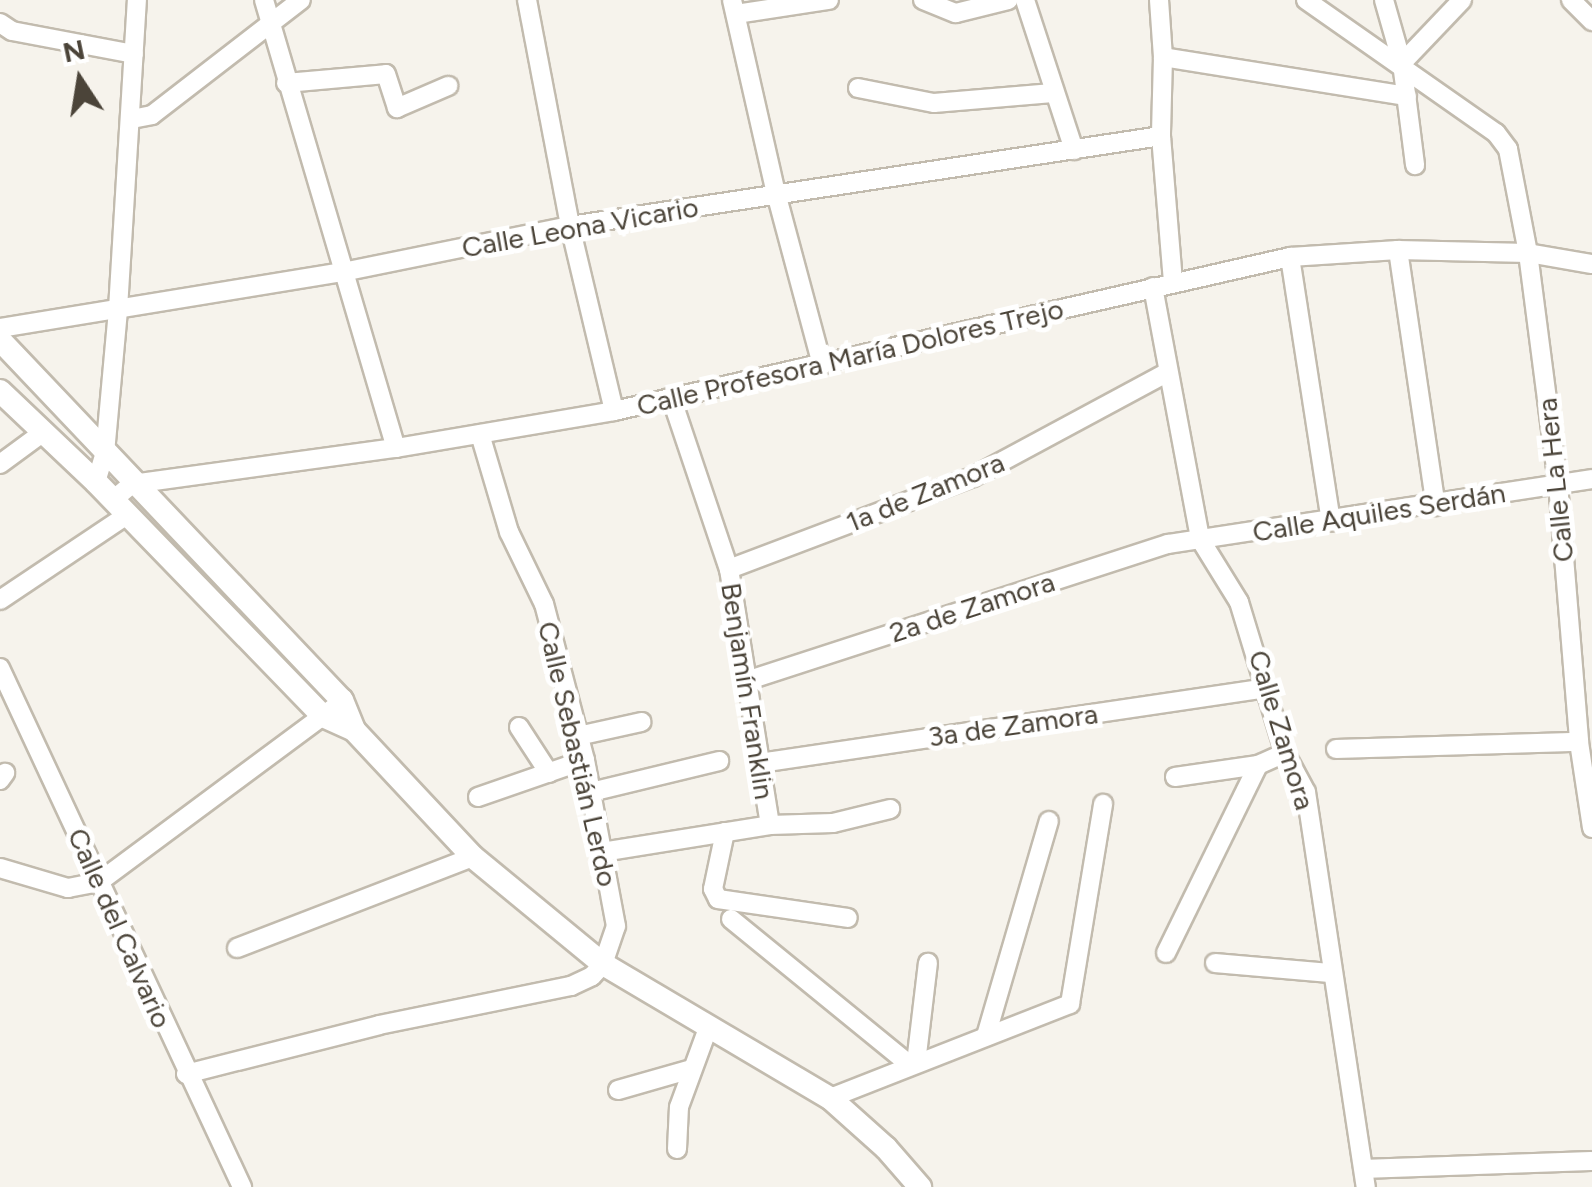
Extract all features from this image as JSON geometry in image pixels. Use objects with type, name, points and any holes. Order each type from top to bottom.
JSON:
[{"type":"street","points":[[96,482],[105,453],[118,309],[137,0]]},
{"type":"street","points":[[264,0],[396,448]]},
{"type":"street","points":[[132,119],[152,115],[301,0]]},
{"type":"street","points":[[527,0],[570,226],[614,410]]},
{"type":"street","points":[[822,366],[776,192],[734,7],[829,0]]},
{"type":"street","points":[[922,0],[956,13],[1008,0]]},
{"type":"street","points":[[1024,0],[1074,150]]},
{"type":"street","points":[[1159,0],[1163,57],[1161,136],[1168,258],[1173,280]]},
{"type":"street","name":"Calle La Hera","points":[[1306,0],[1496,133],[1508,150],[1528,253],[1558,484],[1579,742],[1592,828]]},
{"type":"street","points":[[1384,0],[1402,64],[1414,165]]},
{"type":"street","points":[[1402,64],[1462,0]]},
{"type":"street","points":[[1571,0],[1590,22]]},
{"type":"street","points":[[0,23],[12,31],[134,54]]},
{"type":"street","points":[[1163,57],[1407,96]]},
{"type":"street","points":[[286,84],[386,74],[397,108],[448,86]]},
{"type":"street","points":[[858,88],[934,103],[1053,93]]},
{"type":"street","name":"Calle Leona Vicario","points":[[0,328],[344,272],[570,226],[1161,136]]},
{"type":"street","points":[[1398,250],[1436,506]]},
{"type":"street","name":"Calle Profesora María Dolores Trejo","points":[[132,484],[396,448],[614,410],[822,366],[1173,280],[1290,257],[1398,250],[1528,253],[1592,264]]},
{"type":"street","points":[[1290,257],[1330,522]]},
{"type":"street","name":"Calle Zamora","points":[[1153,287],[1200,539],[1239,602],[1285,752],[1306,792],[1330,974],[1365,1178]]},
{"type":"street","points":[[0,340],[132,484],[342,700],[354,730],[473,857],[604,964],[830,1098],[886,1148],[920,1187]]},
{"type":"street","name":"1a de Zamora","points":[[728,569],[973,478],[1168,372]]},
{"type":"street","points":[[0,391],[96,482],[323,716],[354,730]]},
{"type":"street","name":"Benjamín Franklin","points":[[602,852],[770,825],[728,569],[671,397]]},
{"type":"street","points":[[0,464],[42,432]]},
{"type":"street","name":"Calle Sebastián Lerdo","points":[[480,434],[508,532],[544,604],[585,760],[616,926],[604,964]]},
{"type":"street","name":"Calle Aquiles Serdán","points":[[1200,539],[1436,506],[1592,479]]},
{"type":"street","points":[[0,600],[120,507],[132,484]]},
{"type":"street","name":"2a de Zamora","points":[[746,681],[1168,544],[1200,539]]},
{"type":"street","name":"Calle del Calvario","points":[[0,668],[186,1074],[242,1187]]},
{"type":"street","name":"3a de Zamora","points":[[760,763],[1267,688]]},
{"type":"street","points":[[0,868],[68,888],[99,882],[342,700]]},
{"type":"street","points":[[578,736],[642,722]]},
{"type":"street","points":[[518,728],[549,773]]},
{"type":"street","points":[[1336,749],[1579,742]]},
{"type":"street","points":[[1176,777],[1258,766],[1285,752]]},
{"type":"street","points":[[478,797],[585,760]]},
{"type":"street","points":[[591,792],[719,761]]},
{"type":"street","points":[[1166,954],[1258,766]]},
{"type":"street","points":[[830,1098],[1070,1004],[1103,804]]},
{"type":"street","points":[[770,825],[832,823],[890,810]]},
{"type":"street","points":[[986,1036],[1048,821]]},
{"type":"street","points":[[725,832],[712,889],[718,898],[848,918]]},
{"type":"street","points":[[237,948],[473,857]]},
{"type":"street","points":[[731,920],[913,1064]]},
{"type":"street","points":[[913,1064],[928,962]]},
{"type":"street","points":[[1215,962],[1330,974]]},
{"type":"street","points":[[186,1074],[379,1025],[571,986],[592,976],[604,964]]},
{"type":"street","points":[[677,1150],[680,1107],[708,1028]]},
{"type":"street","points":[[618,1090],[692,1069]]},
{"type":"street","points":[[1365,1178],[1592,1161]]}]
